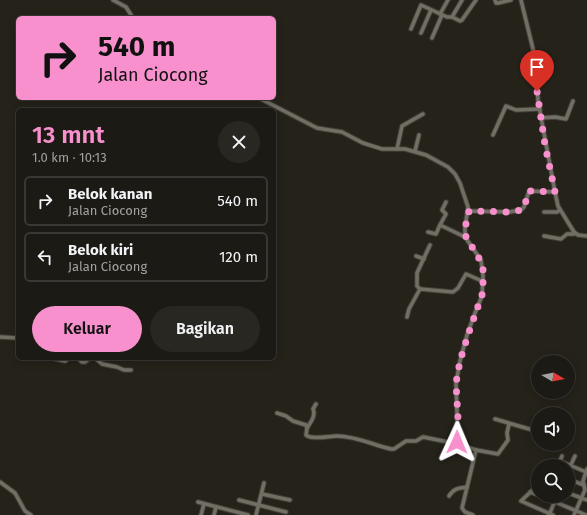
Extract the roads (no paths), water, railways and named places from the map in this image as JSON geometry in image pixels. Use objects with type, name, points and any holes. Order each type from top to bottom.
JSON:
[{"type":"street","points":[[113,0],[126,7],[132,16]]},
{"type":"street","points":[[432,38],[448,0]]},
{"type":"street","points":[[452,18],[462,0]]},
{"type":"street","points":[[411,29],[421,6],[460,21],[476,0]]},
{"type":"street","points":[[495,0],[496,3],[498,3],[509,0]]},
{"type":"street","points":[[521,0],[533,49],[541,118],[558,206],[576,234],[587,236]]},
{"type":"street","points":[[421,33],[431,10]]},
{"type":"street","points":[[263,100],[317,128],[342,132],[363,143],[382,149],[406,149],[426,155],[451,170],[460,183],[469,211],[465,228],[466,237],[480,260],[483,269],[482,296],[460,361],[456,383],[458,444]]},
{"type":"street","points":[[541,118],[555,117],[566,119],[573,101]]},
{"type":"street","points":[[493,135],[506,106],[516,110],[540,109]]},
{"type":"street","points":[[397,149],[402,126],[423,114]]},
{"type":"street","points":[[415,151],[419,135]]},
{"type":"street","points":[[469,211],[509,212],[521,210],[524,207],[529,191],[555,192]]},
{"type":"street","points":[[428,232],[436,234],[446,214],[442,210],[446,202]]},
{"type":"street","points":[[544,212],[557,212],[560,210]]},
{"type":"street","points":[[440,225],[466,237]]},
{"type":"street","points":[[544,236],[561,239],[567,234],[574,234]]},
{"type":"street","points":[[420,289],[417,286],[417,274],[430,245]]},
{"type":"street","points":[[416,256],[424,259]]},
{"type":"street","points":[[420,289],[453,292],[458,288],[466,274],[482,281]]},
{"type":"street","points":[[407,317],[409,309],[420,289]]},
{"type":"street","points":[[0,337],[16,338]]},
{"type":"street","points":[[97,360],[102,364],[124,370],[131,370]]},
{"type":"street","points":[[316,404],[313,409],[315,413],[314,416],[307,428],[307,437],[342,436],[391,449],[394,449],[406,441],[416,441],[423,437],[498,454],[508,440],[507,433],[509,424]]},
{"type":"street","points":[[277,413],[286,416],[293,421],[306,425],[307,428]]},
{"type":"street","points":[[494,419],[531,431]]},
{"type":"street","points":[[473,515],[462,513],[462,508],[476,450]]},
{"type":"street","points":[[574,515],[585,490],[583,481],[586,470],[575,466]]},
{"type":"street","points":[[0,482],[15,493],[25,511],[31,515]]},
{"type":"street","points":[[575,482],[584,485]]},
{"type":"street","points":[[256,515],[264,483]]},
{"type":"street","points":[[450,496],[452,491],[457,488],[467,487]]},
{"type":"street","points":[[530,492],[521,500],[521,502],[551,514],[554,503]]},
{"type":"street","points":[[262,494],[290,500]]},
{"type":"street","points":[[575,496],[587,500]]},
{"type":"street","points":[[239,500],[286,512]]},
{"type":"street","points":[[198,502],[248,515]]},
{"type":"street","points":[[560,503],[586,515]]},
{"type":"street","points":[[201,515],[204,504]]},
{"type":"street","points":[[214,515],[216,507]]},
{"type":"street","points":[[225,515],[227,510]]}]
